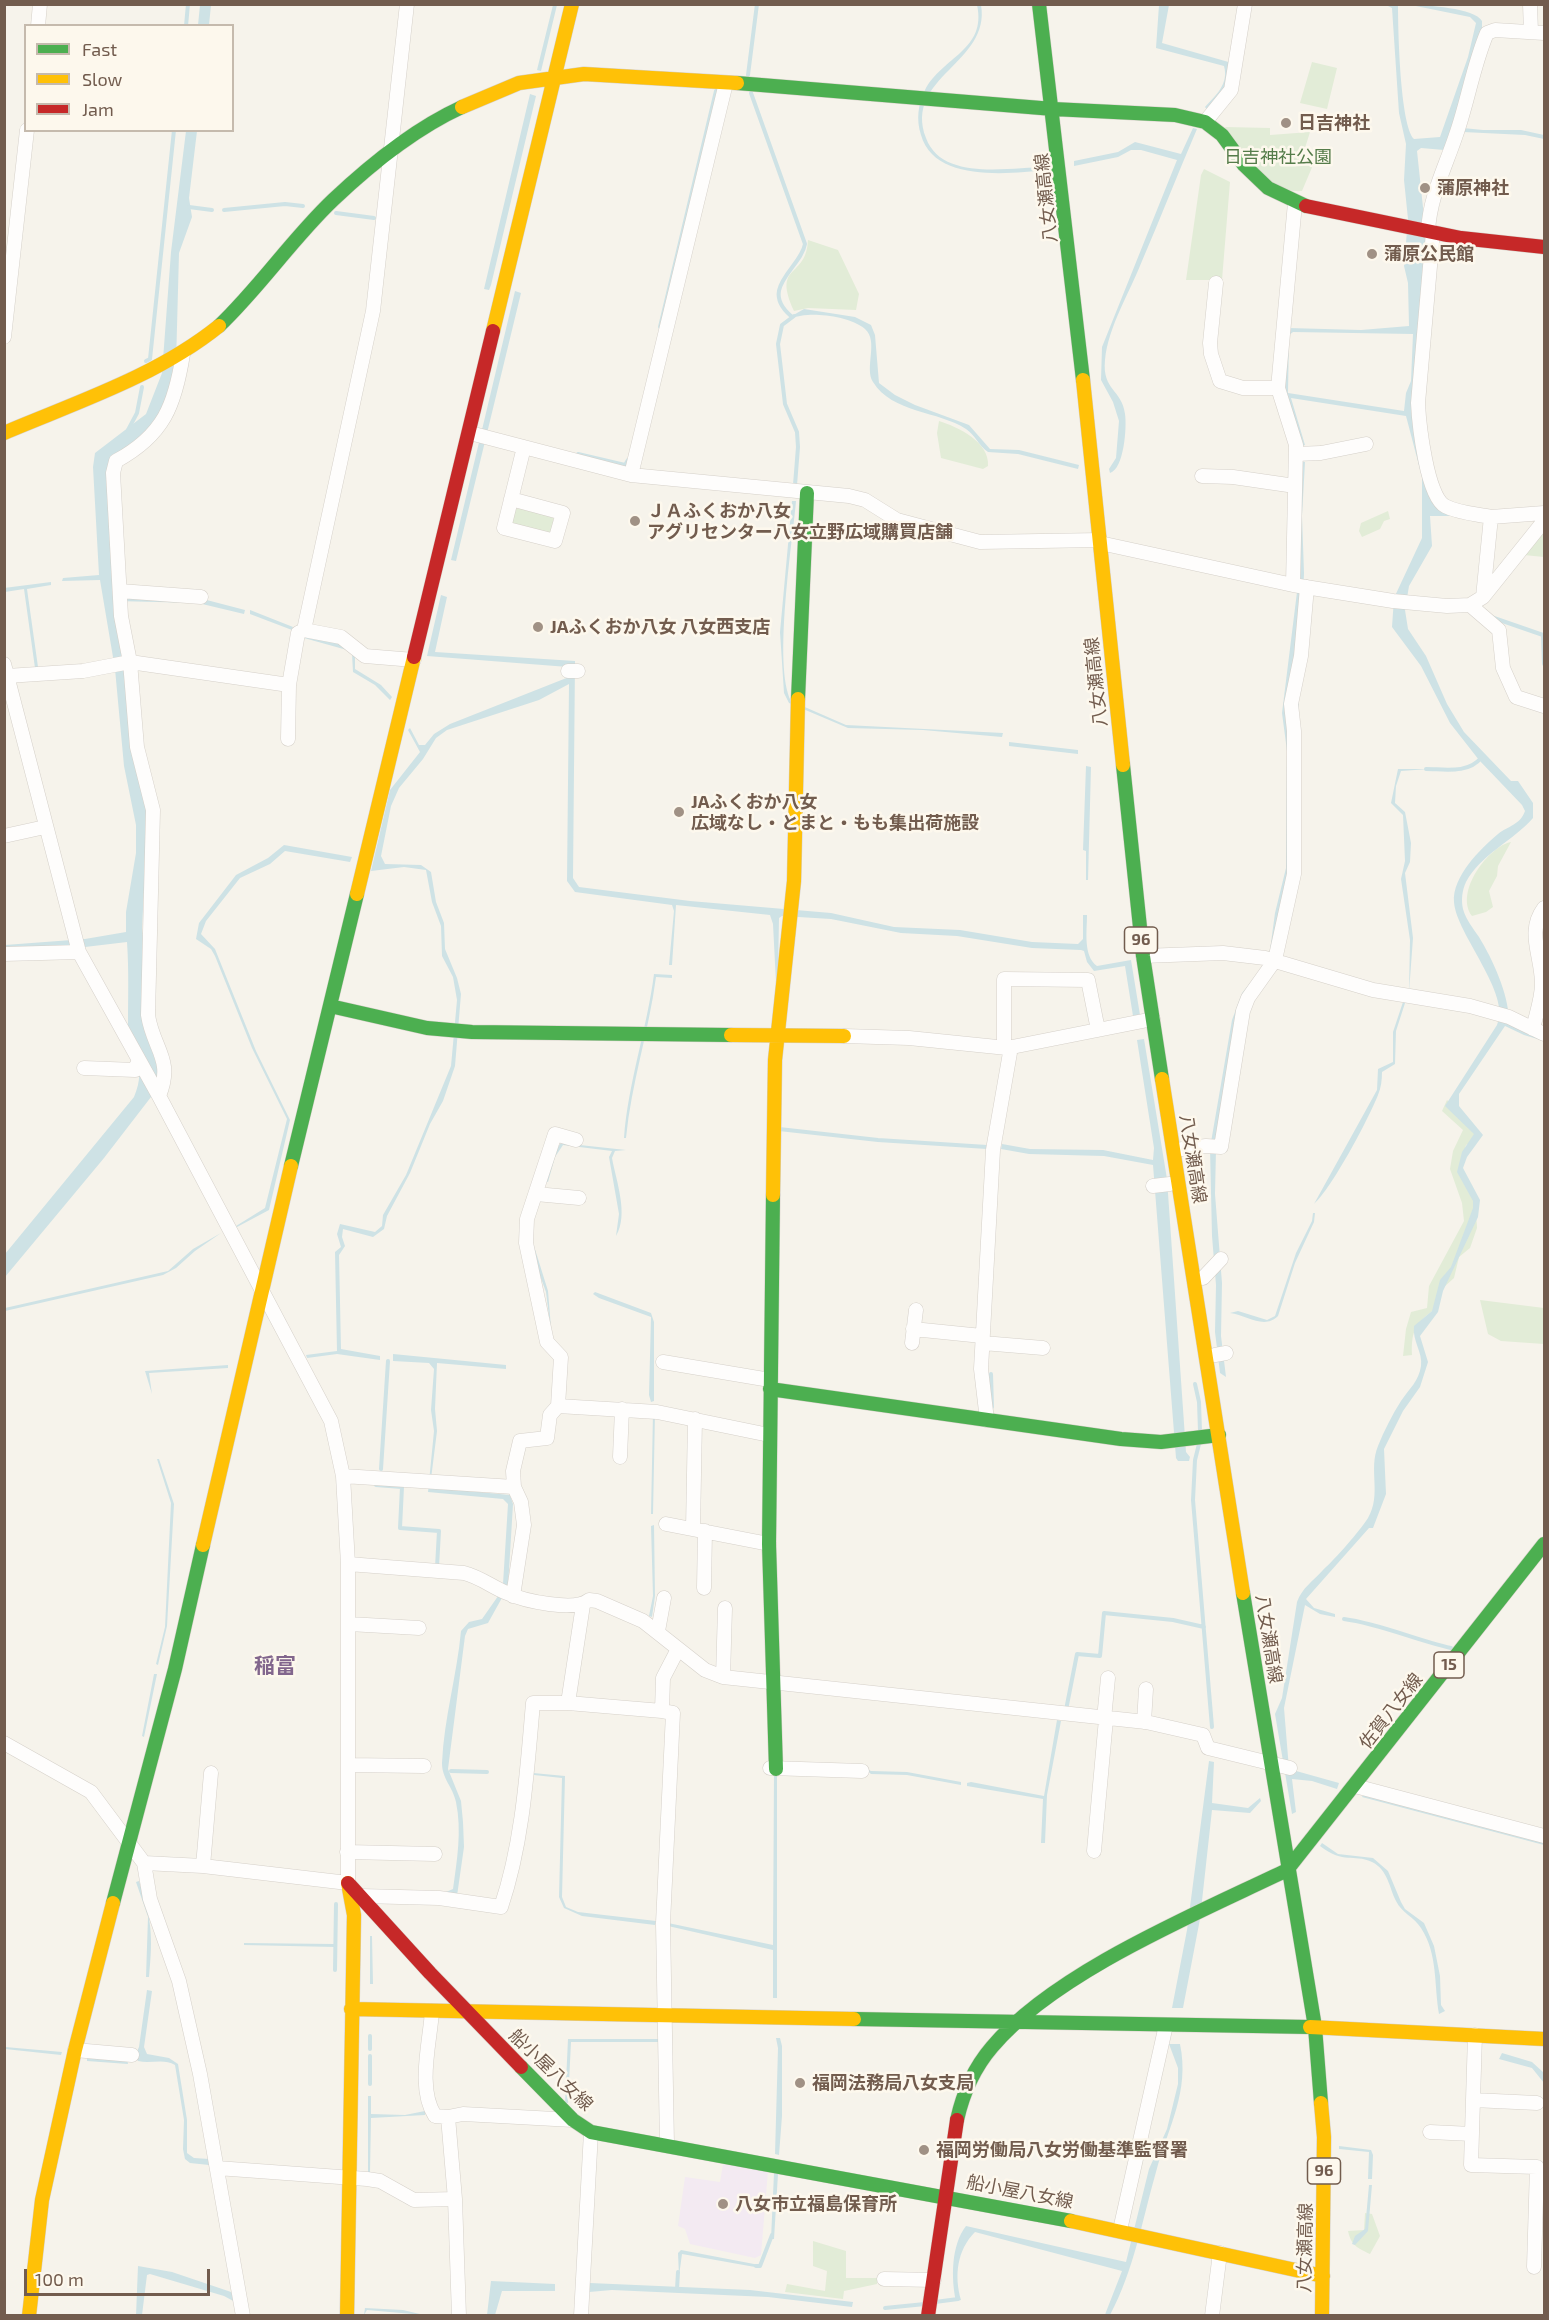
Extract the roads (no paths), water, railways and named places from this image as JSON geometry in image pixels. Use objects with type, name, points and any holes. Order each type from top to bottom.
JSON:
[{"type":"street","points":[[38,24],[40,4]]},
{"type":"street","points":[[303,630],[373,311],[407,4]]},
{"type":"street","points":[[29,2316],[42,2200],[75,2050],[175,1669],[261,1289],[572,4]]},
{"type":"street","name":"八女瀬高線","points":[[1039,4],[1053,109],[1143,956],[1212,1436],[1281,1766],[1287,1870],[1315,2027],[1323,2117],[1322,2316]]},
{"type":"street","points":[[1200,120],[1230,90],[1245,4]]},
{"type":"street","points":[[1530,4],[1538,32],[1495,30],[1487,33],[1478,55],[1456,135],[1437,181],[1429,232],[1418,403],[1420,430],[1435,497],[1444,506],[1491,517],[1545,513]]},
{"type":"street","points":[[4,433],[183,354],[221,324],[332,201],[391,151],[440,117],[482,97],[519,84],[555,77],[584,74],[1053,109],[1175,115],[1200,120],[1222,135],[1244,165],[1268,188],[1295,203],[1429,232],[1545,247]]},
{"type":"street","points":[[631,475],[726,83]]},
{"type":"street","points":[[4,337],[27,132]]},
{"type":"street","points":[[1182,1149],[1221,1147],[1243,1011],[1271,959],[1294,874],[1294,731],[1290,705],[1301,656],[1296,454],[1292,427],[1278,388],[1295,203]]},
{"type":"street","points":[[1216,283],[1210,343],[1211,354],[1220,381],[1243,388],[1278,388]]},
{"type":"street","points":[[159,1096],[166,1068],[151,1033],[148,1015],[153,810],[137,747],[130,662],[121,616],[113,473],[116,461],[137,450],[170,411],[183,354]]},
{"type":"street","points":[[470,433],[631,475],[857,498],[897,520],[980,542],[1100,542],[1300,586],[1406,603],[1470,605],[1483,597],[1545,521]]},
{"type":"street","points":[[1296,454],[1321,453],[1366,444]]},
{"type":"street","points":[[511,499],[524,447]]},
{"type":"street","points":[[1202,476],[1245,478],[1295,486]]},
{"type":"street","points":[[807,493],[797,708],[792,905],[777,1036],[769,1544],[773,1768],[862,1771]]},
{"type":"street","points":[[1483,597],[1491,517]]},
{"type":"street","points":[[120,591],[201,597]]},
{"type":"street","points":[[1470,605],[1499,630],[1503,668],[1516,697],[1545,706]]},
{"type":"street","points":[[288,739],[288,685],[298,633],[303,630],[341,638],[365,656],[414,660]]},
{"type":"street","points":[[288,685],[130,662],[83,671],[6,670],[79,952],[159,1096],[331,1422],[343,1476],[350,1624],[347,1852],[348,1883],[354,1915],[347,2316]]},
{"type":"street","points":[[4,836],[45,827]]},
{"type":"street","points":[[1143,956],[1223,953],[1271,959],[1373,990],[1426,997],[1504,1016],[1539,1032],[1541,964],[1534,940],[1536,922],[1545,908]]},
{"type":"street","points":[[4,954],[79,952]]},
{"type":"street","points":[[987,1420],[984,1377],[981,1369],[982,1339],[993,1150],[1009,1047],[1004,1041],[1004,979],[1088,980],[1098,1030]]},
{"type":"street","points":[[330,1006],[373,1018],[465,1032],[634,1036],[844,1036],[909,1038],[1009,1047],[1153,1019]]},
{"type":"street","points":[[84,1068],[135,1070],[140,1064]]},
{"type":"street","points":[[507,1593],[524,1525],[521,1502],[514,1487],[513,1471],[520,1441],[547,1438],[550,1415],[558,1406],[561,1357],[547,1342],[526,1243],[527,1219],[541,1194],[555,1134],[576,1140]]},
{"type":"street","points":[[1153,1186],[1170,1184]]},
{"type":"street","points":[[541,1194],[579,1198]]},
{"type":"street","points":[[1203,1278],[1219,1262]]},
{"type":"street","points":[[916,1310],[913,1336],[982,1339],[1043,1348]]},
{"type":"street","points":[[663,1362],[770,1385],[1121,1439],[1172,1441],[1212,1436]]},
{"type":"street","points":[[558,1406],[657,1412],[770,1435]]},
{"type":"street","points":[[620,1457],[622,1409]]},
{"type":"street","points":[[695,1419],[699,1530],[704,1588]]},
{"type":"street","points":[[343,1476],[431,1484],[514,1487]]},
{"type":"street","points":[[666,1524],[769,1544]]},
{"type":"street","name":"佐賀八女線","points":[[1287,1870],[1545,1544]]},
{"type":"street","points":[[348,1564],[464,1572],[477,1576],[507,1593],[545,1603],[583,1605],[590,1600],[597,1601],[643,1621],[658,1631],[677,1651],[705,1671],[723,1677],[1144,1722],[1203,1735],[1208,1748],[1281,1766]]},
{"type":"street","points":[[658,1631],[664,1598]]},
{"type":"street","points":[[568,1703],[583,1605]]},
{"type":"street","points":[[723,1677],[725,1608]]},
{"type":"street","points":[[350,1624],[419,1628]]},
{"type":"street","points":[[662,1711],[663,1678],[677,1651]]},
{"type":"street","points":[[1094,1851],[1108,1678]]},
{"type":"street","points":[[1144,1722],[1146,1689]]},
{"type":"street","points":[[361,1896],[439,1898],[501,1907],[511,1876],[528,1775],[533,1703],[568,1703],[673,1713],[663,1923],[667,2145]]},
{"type":"street","points":[[4,1743],[92,1792],[144,1863],[150,1899],[179,1981],[218,2168],[243,2316]]},
{"type":"street","points":[[348,1765],[424,1766]]},
{"type":"street","points":[[203,1866],[211,1773]]},
{"type":"street","points":[[1355,1786],[1480,1826],[1545,1836]]},
{"type":"street","points":[[347,1852],[435,1854]]},
{"type":"street","points":[[144,1863],[203,1866],[348,1883]]},
{"type":"street","points":[[928,2316],[956,2121],[970,2079],[994,2042],[1017,2021],[1100,1965],[1287,1870]]},
{"type":"street","name":"船小屋八女線","points":[[348,1883],[361,1896],[375,1916],[465,2010],[573,2120],[591,2132],[1120,2230],[1323,2276]]},
{"type":"street","points":[[351,2009],[1315,2027],[1545,2039]]},
{"type":"street","points":[[432,2011],[426,2081],[428,2105],[435,2116],[448,2117],[463,2114],[573,2120]]},
{"type":"street","points":[[1120,2230],[1166,2025]]},
{"type":"street","points":[[1475,2035],[1471,2165],[1537,2167],[1540,2226],[1534,2267]]},
{"type":"street","points":[[75,2050],[132,2055]]},
{"type":"street","points":[[1473,2100],[1538,2103]]},
{"type":"street","points":[[448,2117],[455,2199],[459,2316]]},
{"type":"street","points":[[581,2316],[591,2132]]},
{"type":"street","points":[[1430,2132],[1472,2134]]},
{"type":"street","points":[[218,2168],[380,2181],[414,2200],[455,2199]]},
{"type":"street","points":[[1212,2316],[1220,2253]]},
{"type":"street","points":[[884,2279],[933,2280]]},
{"type":"waterway","points":[[186,24],[188,4]]},
{"type":"waterway","points":[[748,75],[757,4]]},
{"type":"waterway","points":[[660,327],[716,91]]},
{"type":"waterway","points":[[751,93],[805,244],[802,253],[780,287],[779,296],[782,306],[791,316]]},
{"type":"waterway","points":[[146,361],[150,359],[174,132]]},
{"type":"waterway","points":[[224,210],[285,204],[303,206]]},
{"type":"waterway","points":[[189,207],[212,210]]},
{"type":"waterway","points":[[336,213],[374,218]]},
{"type":"waterway","points":[[794,316],[782,325],[778,344],[785,404],[797,432],[795,485]]},
{"type":"waterway","points":[[128,430],[137,413],[142,387]]},
{"type":"waterway","points":[[578,454],[625,465],[628,460]]},
{"type":"waterway","points":[[1491,617],[1543,635],[1544,664]]},
{"type":"waterway","points":[[1426,769],[1463,769],[1481,758]]},
{"type":"waterway","points":[[779,1129],[878,1140],[987,1147]]},
{"type":"waterway","points":[[381,1469],[388,1361]]},
{"type":"waterway","points":[[991,1374],[992,1407]]},
{"type":"waterway","points":[[1195,1384],[1199,1402],[1200,1431]]},
{"type":"waterway","points":[[1199,1444],[1195,1460],[1193,1500],[1212,1727]]},
{"type":"waterway","points":[[376,1485],[402,1487],[400,1528],[439,1531],[437,1567]]},
{"type":"waterway","points":[[1066,1710],[1077,1654],[1100,1656],[1104,1613],[1173,1620],[1204,1627]]},
{"type":"waterway","points":[[1344,1619],[1451,1648]]},
{"type":"waterway","points":[[451,1771],[487,1772]]},
{"type":"waterway","points":[[335,1970],[336,1904]]},
{"type":"waterway","points":[[370,2036],[370,2049]]},
{"type":"waterway","points":[[370,2056],[370,2084]]},
{"type":"waterway","points":[[756,2266],[760,2266],[772,2235]]},
{"type":"waterway","points":[[677,2289],[678,2272]]},
{"type":"waterway","points":[[935,2302],[958,2299],[957,2296]]},
{"type":"waterway","points":[[885,2308],[925,2304]]},
{"type":"place","name":"日吉神社","points":[[1286,123]]},
{"type":"place","name":"蒲原神社","points":[[1425,188]]},
{"type":"place","name":"蒲原公民館","points":[[1372,254]]},
{"type":"place","name":"ＪＡふくおか八女 アグリセンター八女立野広域購買店舗","points":[[635,521]]},
{"type":"place","name":"JAふくおか八女 八女西支店","points":[[538,627]]},
{"type":"place","name":"JAふくおか八女 広域なし・とまと・もも集出荷施設","points":[[679,812]]},
{"type":"place","name":"福岡法務局八女支局","points":[[800,2083]]},
{"type":"place","name":"福岡労働局八女労働基準監督署","points":[[924,2150]]},
{"type":"place","name":"八女市立福島保育所","points":[[723,2204]]},
{"type":"district","name":"稲富","points":[[275,1666]]},
{"type":"park label","name":"日吉神社公園","points":[[1278,157]]}]
